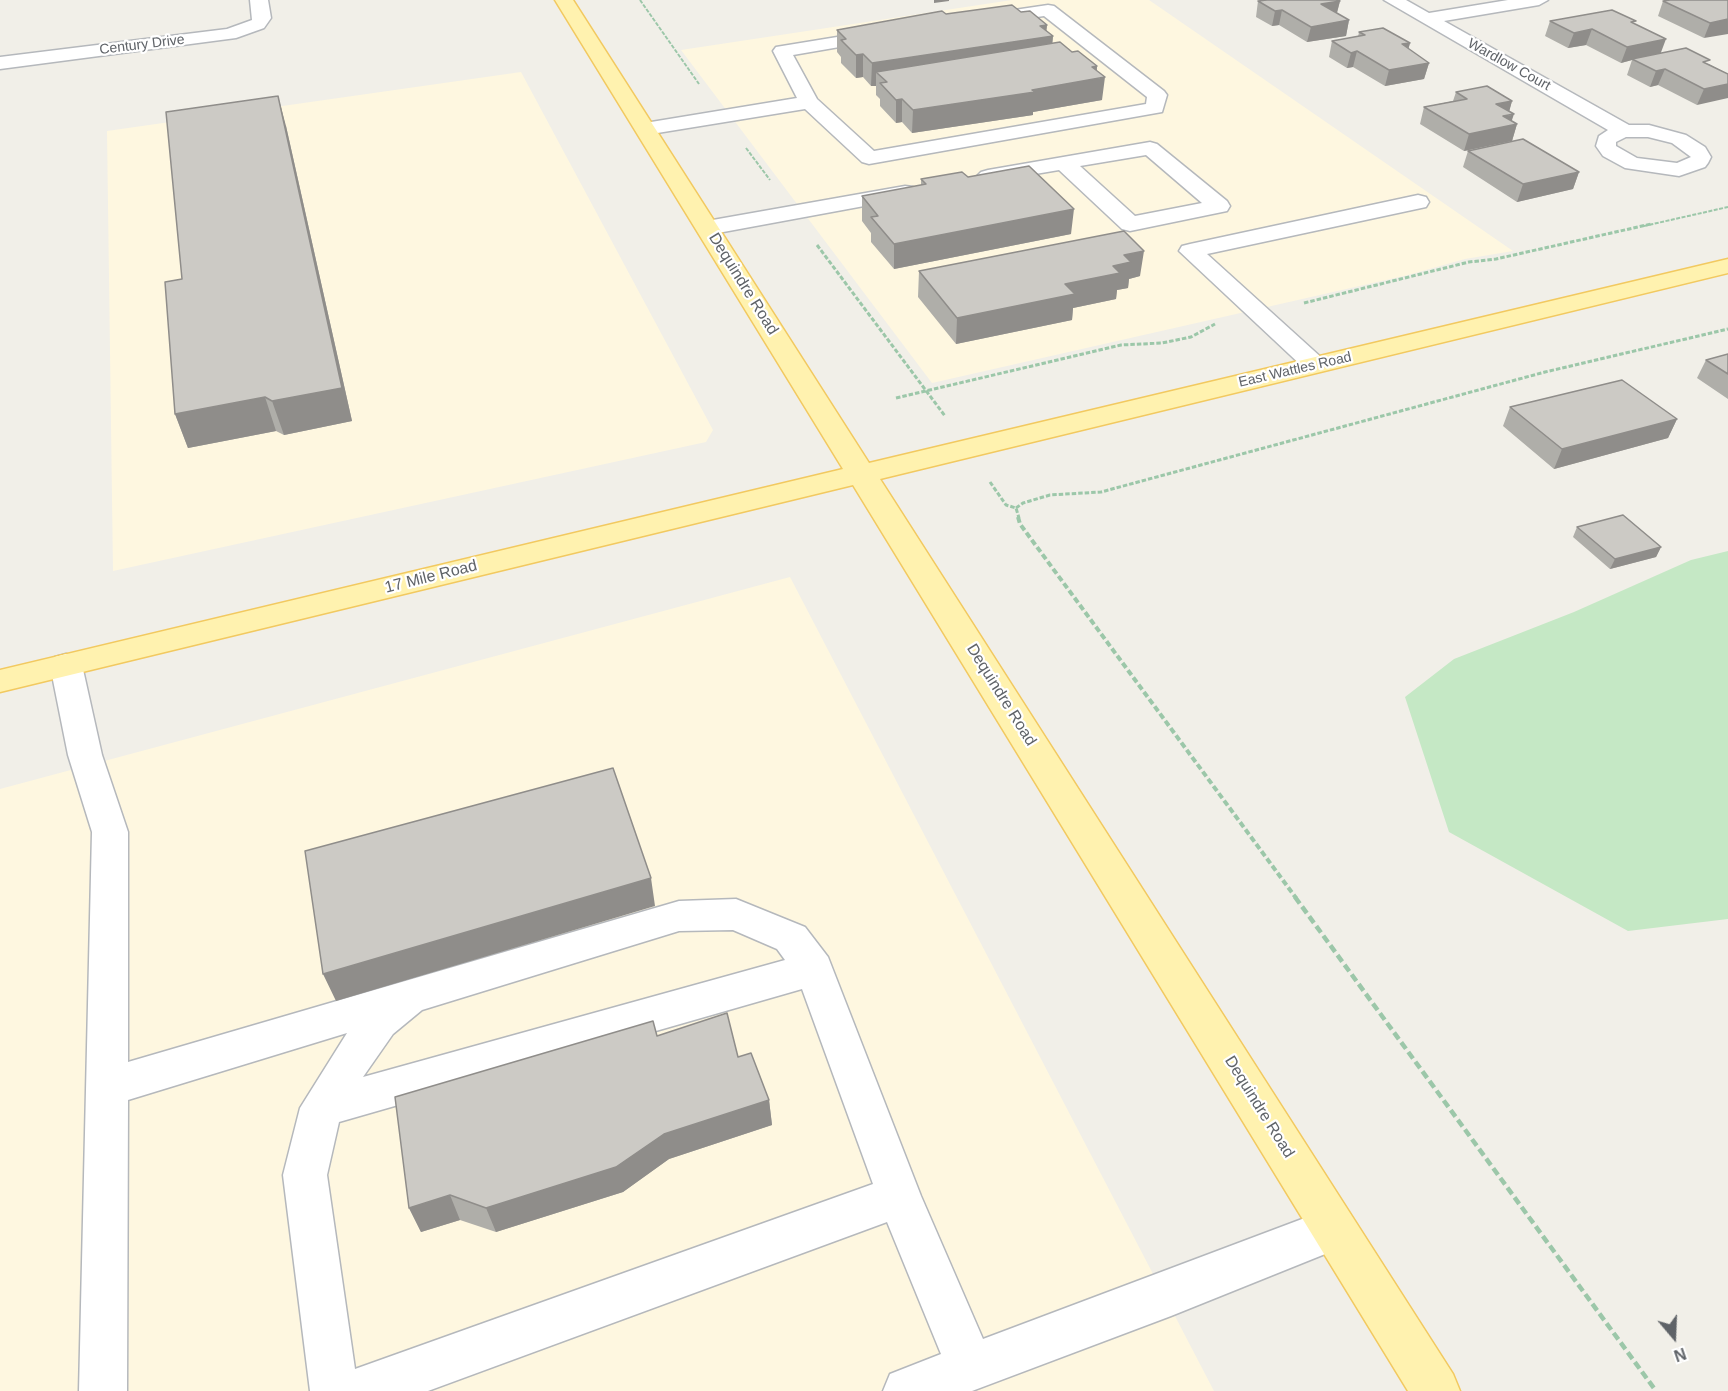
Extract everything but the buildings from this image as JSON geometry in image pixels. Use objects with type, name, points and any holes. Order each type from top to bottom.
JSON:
[{"type":"main road","name":"Dequindre Road","points":[[564,0],[1436,1391]]},
{"type":"main road","name":"East Wattles Road","points":[[862,473],[1728,266]]},
{"type":"main road","name":"17 Mile Road","points":[[0,681],[862,473]]},
{"type":"street","name":"Century Drive","points":[[0,63],[230,34],[258,24],[262,18],[259,0]]},
{"type":"street","name":"Wardlow Court","points":[[1393,0],[1624,131]]},
{"type":"street","points":[[1427,19],[1539,0]]},
{"type":"street","points":[[869,158],[1155,108],[1157,95],[1048,10],[966,22]]},
{"type":"street","points":[[891,194],[869,158],[809,102],[782,51],[896,33]]},
{"type":"street","points":[[645,129],[809,102]]},
{"type":"street","points":[[972,179],[1150,148],[1219,206],[1130,224],[1064,163]]},
{"type":"street","points":[[708,228],[926,188]]},
{"type":"street","points":[[1314,364],[1190,251],[1418,202]]},
{"type":"street","points":[[66,665],[85,755],[110,832],[103,1391]]},
{"type":"street","points":[[108,1087],[679,916],[736,914],[766,925],[790,938],[814,969],[899,1196],[935,1383],[1334,1229]]},
{"type":"street","points":[[321,1108],[814,969]]},
{"type":"street","points":[[334,1391],[305,1175],[321,1108],[346,1066],[379,1022],[417,994]]},
{"type":"street","points":[[362,1391],[899,1196]]},
{"type":"path","points":[[640,0],[703,90]]},
{"type":"path","points":[[744,145],[772,182]]},
{"type":"path","points":[[1301,304],[1413,279],[1469,262],[1496,259],[1728,207]]},
{"type":"path","points":[[813,240],[940,408]]},
{"type":"path","points":[[896,398],[1121,345],[1162,343],[1191,337],[1207,326],[1218,323]]},
{"type":"path","points":[[1016,508],[1023,503],[1050,495],[1101,492],[1545,372],[1728,329]]},
{"type":"path","points":[[1006,505],[1016,508]]},
{"type":"path","points":[[1016,508],[1020,524],[1656,1391]]},
{"type":"shaded area","points":[[1012,0],[1149,0],[1513,251],[1465,259],[1408,275],[932,383],[681,50]]},
{"type":"shaded area","points":[[521,72],[713,430],[706,442],[113,571],[107,131]]},
{"type":"shaded area","points":[[790,577],[1214,1391],[0,1391],[0,789]]},
{"type":"green space","points":[[1728,551],[1728,919],[1628,931],[1449,832],[1405,697],[1454,659],[1574,612],[1691,560]]}]
